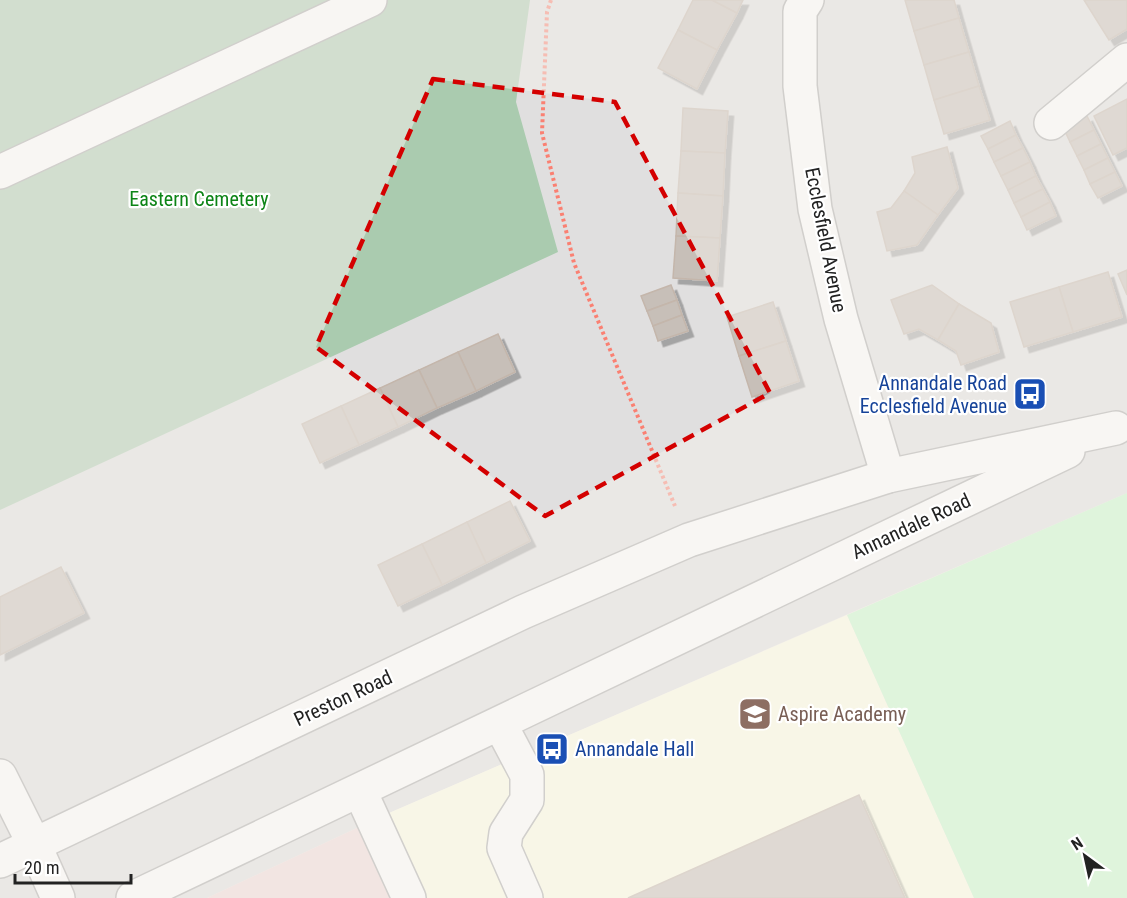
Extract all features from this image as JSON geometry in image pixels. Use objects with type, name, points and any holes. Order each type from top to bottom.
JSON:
[{"type":"street","points":[[0,172],[370,0]]},
{"type":"street","name":"Ecclesfield Avenue","points":[[807,0],[800,11],[800,86],[815,208],[841,319],[888,476]]},
{"type":"street","points":[[1051,123],[1127,60]]},
{"type":"street","name":"Annandale Road","points":[[689,540],[888,476],[1122,426]]},
{"type":"street","name":"Annandale Road","points":[[500,724],[1122,426]]},
{"type":"street","name":"Preston Road","points":[[0,861],[524,612],[689,540]]},
{"type":"street","points":[[133,898],[500,724],[527,775],[526,800],[506,833],[504,848],[526,898]]},
{"type":"street","points":[[0,776],[58,898]]},
{"type":"street","points":[[360,790],[409,898]]},
{"type":"path","points":[[551,0],[547,12],[542,133],[572,252],[689,540]]},
{"type":"highlighted area","points":[[433,79],[615,102],[770,393],[545,516],[316,347]]},
{"type":"shaded area","points":[[0,0],[1127,0],[1127,493],[389,813],[207,898],[0,898]]},
{"type":"shaded area","name":"Aspire Academy","points":[[847,615],[974,898],[426,898],[389,813]]},
{"type":"shaded area","points":[[389,813],[426,898],[207,898]]},
{"type":"green space","name":"Eastern Cemetery","points":[[0,0],[530,0],[516,102],[558,252],[0,510]]},
{"type":"green space","points":[[1127,493],[1127,898],[974,898],[847,615]]},
{"type":"building","points":[[693,0],[712,0],[737,13],[717,50],[678,30]]},
{"type":"building","points":[[712,0],[743,0],[737,13]]},
{"type":"building","points":[[905,0],[954,0],[959,18],[914,31]]},
{"type":"building","points":[[1084,0],[1127,0],[1127,29],[1109,40]]},
{"type":"building","points":[[959,18],[969,52],[924,65],[914,31]]},
{"type":"building","points":[[678,30],[717,50],[697,89],[658,68]]},
{"type":"building","points":[[969,52],[979,86],[934,100],[924,65]]},
{"type":"building","points":[[979,86],[990,120],[944,134],[934,100]]},
{"type":"building","points":[[1127,99],[1127,148],[1113,155],[1094,116]]},
{"type":"building","points":[[683,108],[728,111],[725,153],[681,151]]},
{"type":"building","points":[[1087,116],[1094,130],[1070,142],[1063,127]]},
{"type":"building","points":[[1010,121],[1016,135],[988,149],[981,136]]},
{"type":"building","points":[[1094,130],[1101,144],[1077,156],[1070,142]]},
{"type":"building","points":[[1016,135],[1023,148],[994,162],[988,149]]},
{"type":"building","points":[[1101,144],[1108,158],[1084,170],[1077,156]]},
{"type":"building","points":[[947,147],[958,188],[938,215],[904,191],[915,173],[912,157]]},
{"type":"building","points":[[1023,148],[1030,162],[1001,176],[994,162]]},
{"type":"building","points":[[681,151],[725,153],[723,196],[678,193]]},
{"type":"building","points":[[1108,158],[1115,172],[1090,184],[1084,170]]},
{"type":"building","points":[[1030,162],[1036,176],[1008,190],[1001,176]]},
{"type":"building","points":[[1115,172],[1122,186],[1098,198],[1090,184]]},
{"type":"building","points":[[1036,176],[1043,189],[1014,203],[1008,190]]},
{"type":"building","points":[[1043,189],[1050,202],[1021,217],[1014,203]]},
{"type":"building","points":[[904,191],[938,215],[917,245],[887,251],[877,212],[891,208]]},
{"type":"building","points":[[678,193],[723,196],[720,238],[676,236]]},
{"type":"building","points":[[1050,202],[1056,216],[1027,230],[1021,217]]},
{"type":"building","points":[[676,236],[720,238],[717,281],[673,278]]},
{"type":"building","points":[[1127,270],[1127,295],[1118,274]]},
{"type":"building","points":[[1108,272],[1122,317],[1073,332],[1059,287]]},
{"type":"building","points":[[671,285],[677,300],[647,311],[641,296]]},
{"type":"building","points":[[932,285],[959,304],[938,340],[919,329],[904,334],[891,300]]},
{"type":"building","points":[[1059,287],[1073,332],[1024,347],[1010,302]]},
{"type":"building","points":[[677,300],[682,315],[653,326],[647,311]]},
{"type":"building","points":[[773,302],[786,341],[739,356],[727,317]]},
{"type":"building","points":[[959,304],[991,323],[999,352],[961,365],[956,351],[938,340]]},
{"type":"building","points":[[682,315],[688,331],[658,341],[653,326]]},
{"type":"building","points":[[498,334],[515,372],[476,391],[458,352]]},
{"type":"building","points":[[786,341],[799,381],[752,397],[739,356]]},
{"type":"building","points":[[458,352],[476,391],[437,408],[419,370]]},
{"type":"building","points":[[419,370],[437,408],[398,427],[380,388]]},
{"type":"building","points":[[380,388],[398,427],[359,445],[341,406]]},
{"type":"building","points":[[341,406],[359,445],[320,463],[302,424]]},
{"type":"building","points":[[510,501],[530,541],[486,563],[467,522]]},
{"type":"building","points":[[467,522],[486,563],[442,585],[422,544]]},
{"type":"building","points":[[422,544],[442,585],[398,606],[378,565]]},
{"type":"building","points":[[61,567],[84,613],[0,655],[0,597]]},
{"type":"building","points":[[859,795],[905,898],[628,898]]},
{"type":"place","name":"Annandale Road Ecclesfield Avenue","points":[[1030,394]]},
{"type":"place","name":"Aspire Academy","points":[[755,714]]},
{"type":"place","name":"Annandale Hall","points":[[552,749]]}]
